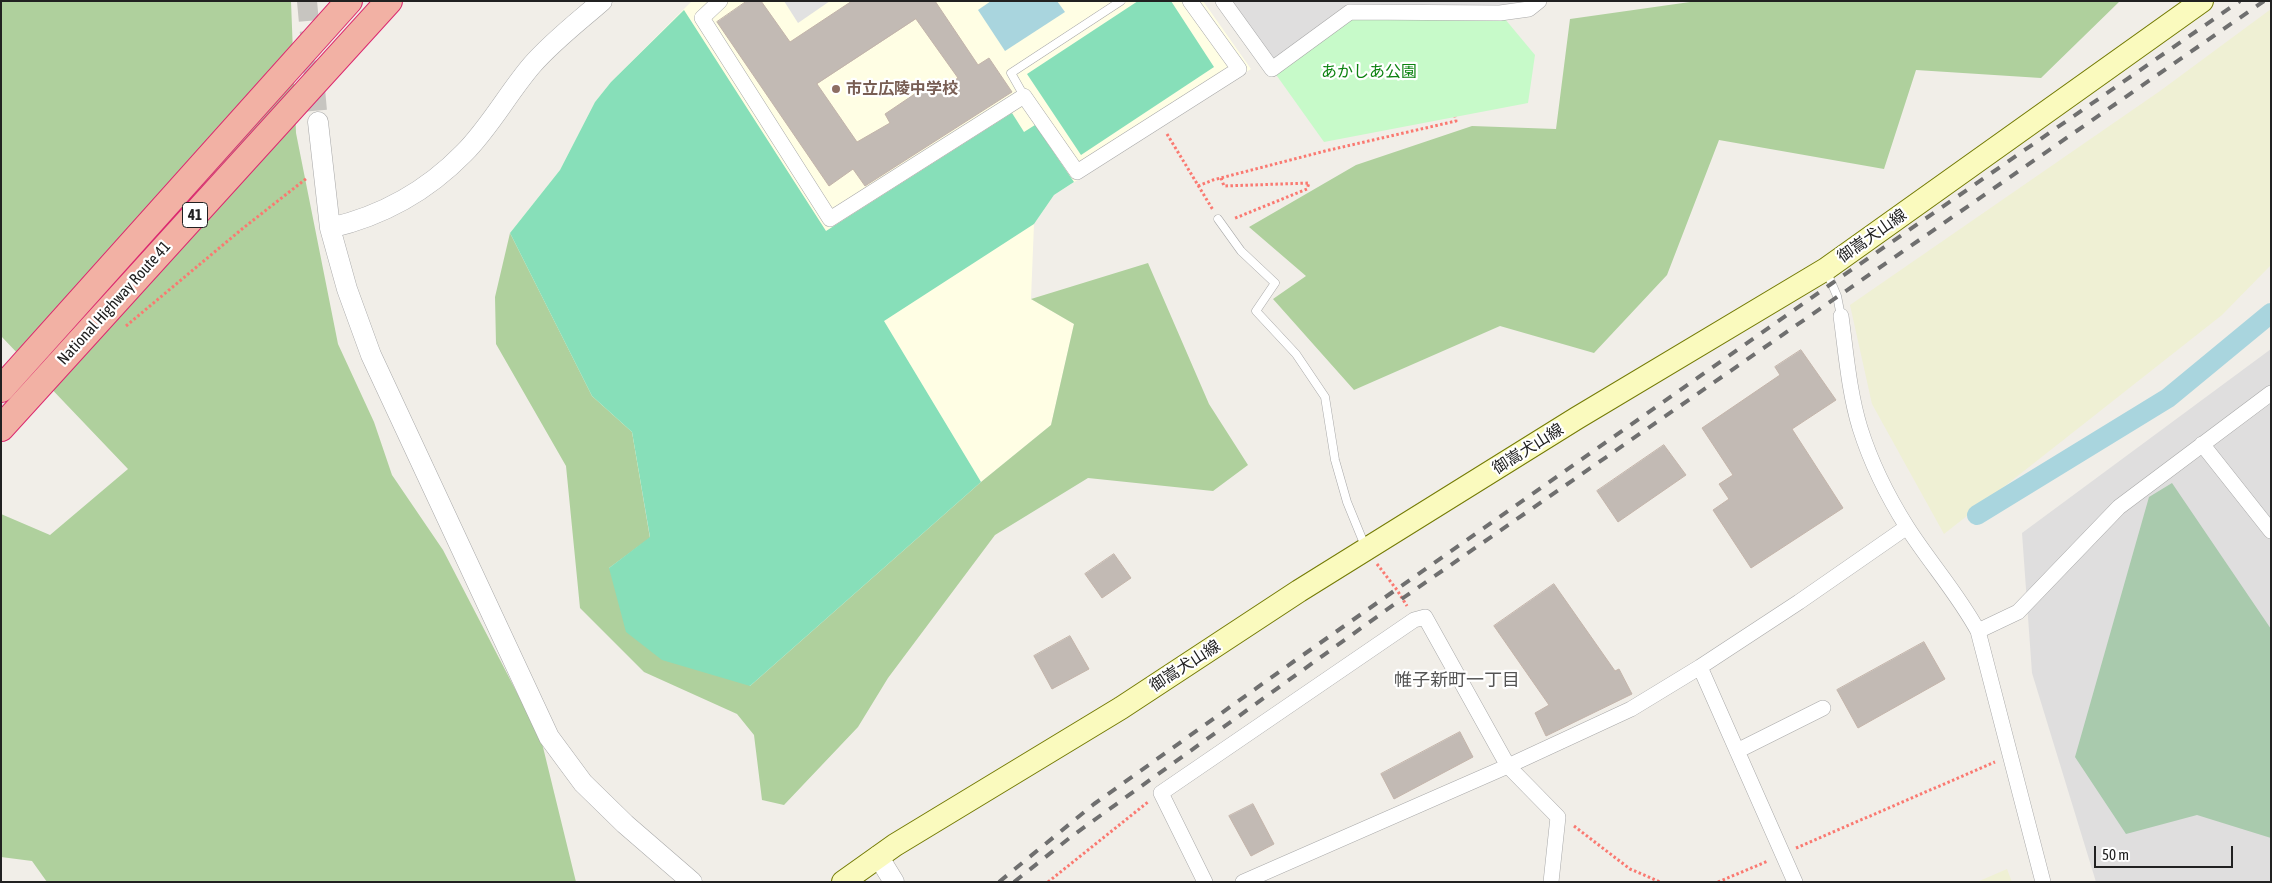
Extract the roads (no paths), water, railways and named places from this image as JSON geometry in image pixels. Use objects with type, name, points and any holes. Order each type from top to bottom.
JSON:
[{"type":"highway","name":"National Highway Route 41","points":[[1,389],[349,1]]},
{"type":"highway","name":"National Highway Route 41","points":[[1,428],[389,1]]},
{"type":"highway","points":[[1,382],[54,329]]},
{"type":"highway","points":[[1,438],[48,376]]},
{"type":"main road","name":"御嵩犬山線","points":[[843,882],[878,856],[969,798],[1121,708],[1299,591],[1576,418],[1826,269],[2202,1]]},
{"type":"street","points":[[330,228],[360,221],[394,206],[434,180],[465,153],[530,67],[550,46],[602,1]]},
{"type":"street","points":[[720,1],[702,18],[830,219],[1024,96],[1078,172],[1160,123],[1239,69],[1190,1]]},
{"type":"street","points":[[1223,1],[1272,69],[1350,12],[1500,13],[1529,9],[1539,1]]},
{"type":"street","points":[[318,122],[330,228],[347,289],[371,355],[549,737],[583,783],[624,824],[692,882]]},
{"type":"street","points":[[1841,316],[1851,387],[1860,426],[1872,463],[1907,527],[1967,610],[1978,631],[2008,756],[2043,882]]},
{"type":"street","points":[[1978,631],[2018,612],[2119,507],[2271,393]]},
{"type":"street","points":[[2202,444],[2271,531]]},
{"type":"street","points":[[1242,882],[1508,766],[1631,709],[1700,667],[1907,527]]},
{"type":"street","points":[[1206,882],[1161,793],[1414,620],[1425,617],[1508,766],[1558,817],[1551,882]]},
{"type":"street","points":[[1700,667],[1794,882]]},
{"type":"street","points":[[1737,751],[1823,708]]},
{"type":"street","points":[[878,856],[894,882]]},
{"type":"lane","points":[[1024,96],[1011,73],[1121,1]]},
{"type":"lane","points":[[1220,221],[1241,252],[1275,283],[1256,311],[1296,354],[1325,396],[1335,460],[1347,502],[1366,550]]},
{"type":"lane","points":[[1826,269],[1837,296],[1841,316]]},
{"type":"water","points":[[991,1],[1057,1],[1065,12],[1005,51],[978,10]]},
{"type":"waterway","points":[[1977,515],[2168,398],[2271,313]]},
{"type":"tunnel","points":[[307,1],[318,122]]},
{"type":"railway","points":[[999,882],[1094,804],[1293,662],[1831,284],[2240,1]]},
{"type":"railway","points":[[1014,882],[1072,836],[1403,598],[2264,1]]},
{"type":"place","name":"市立広陵中学校","points":[[836,89]]},
{"type":"district","name":"帷子新町一丁目","points":[[1457,680]]},
{"type":"park label","name":"あかしあ公園","points":[[1369,72]]}]
